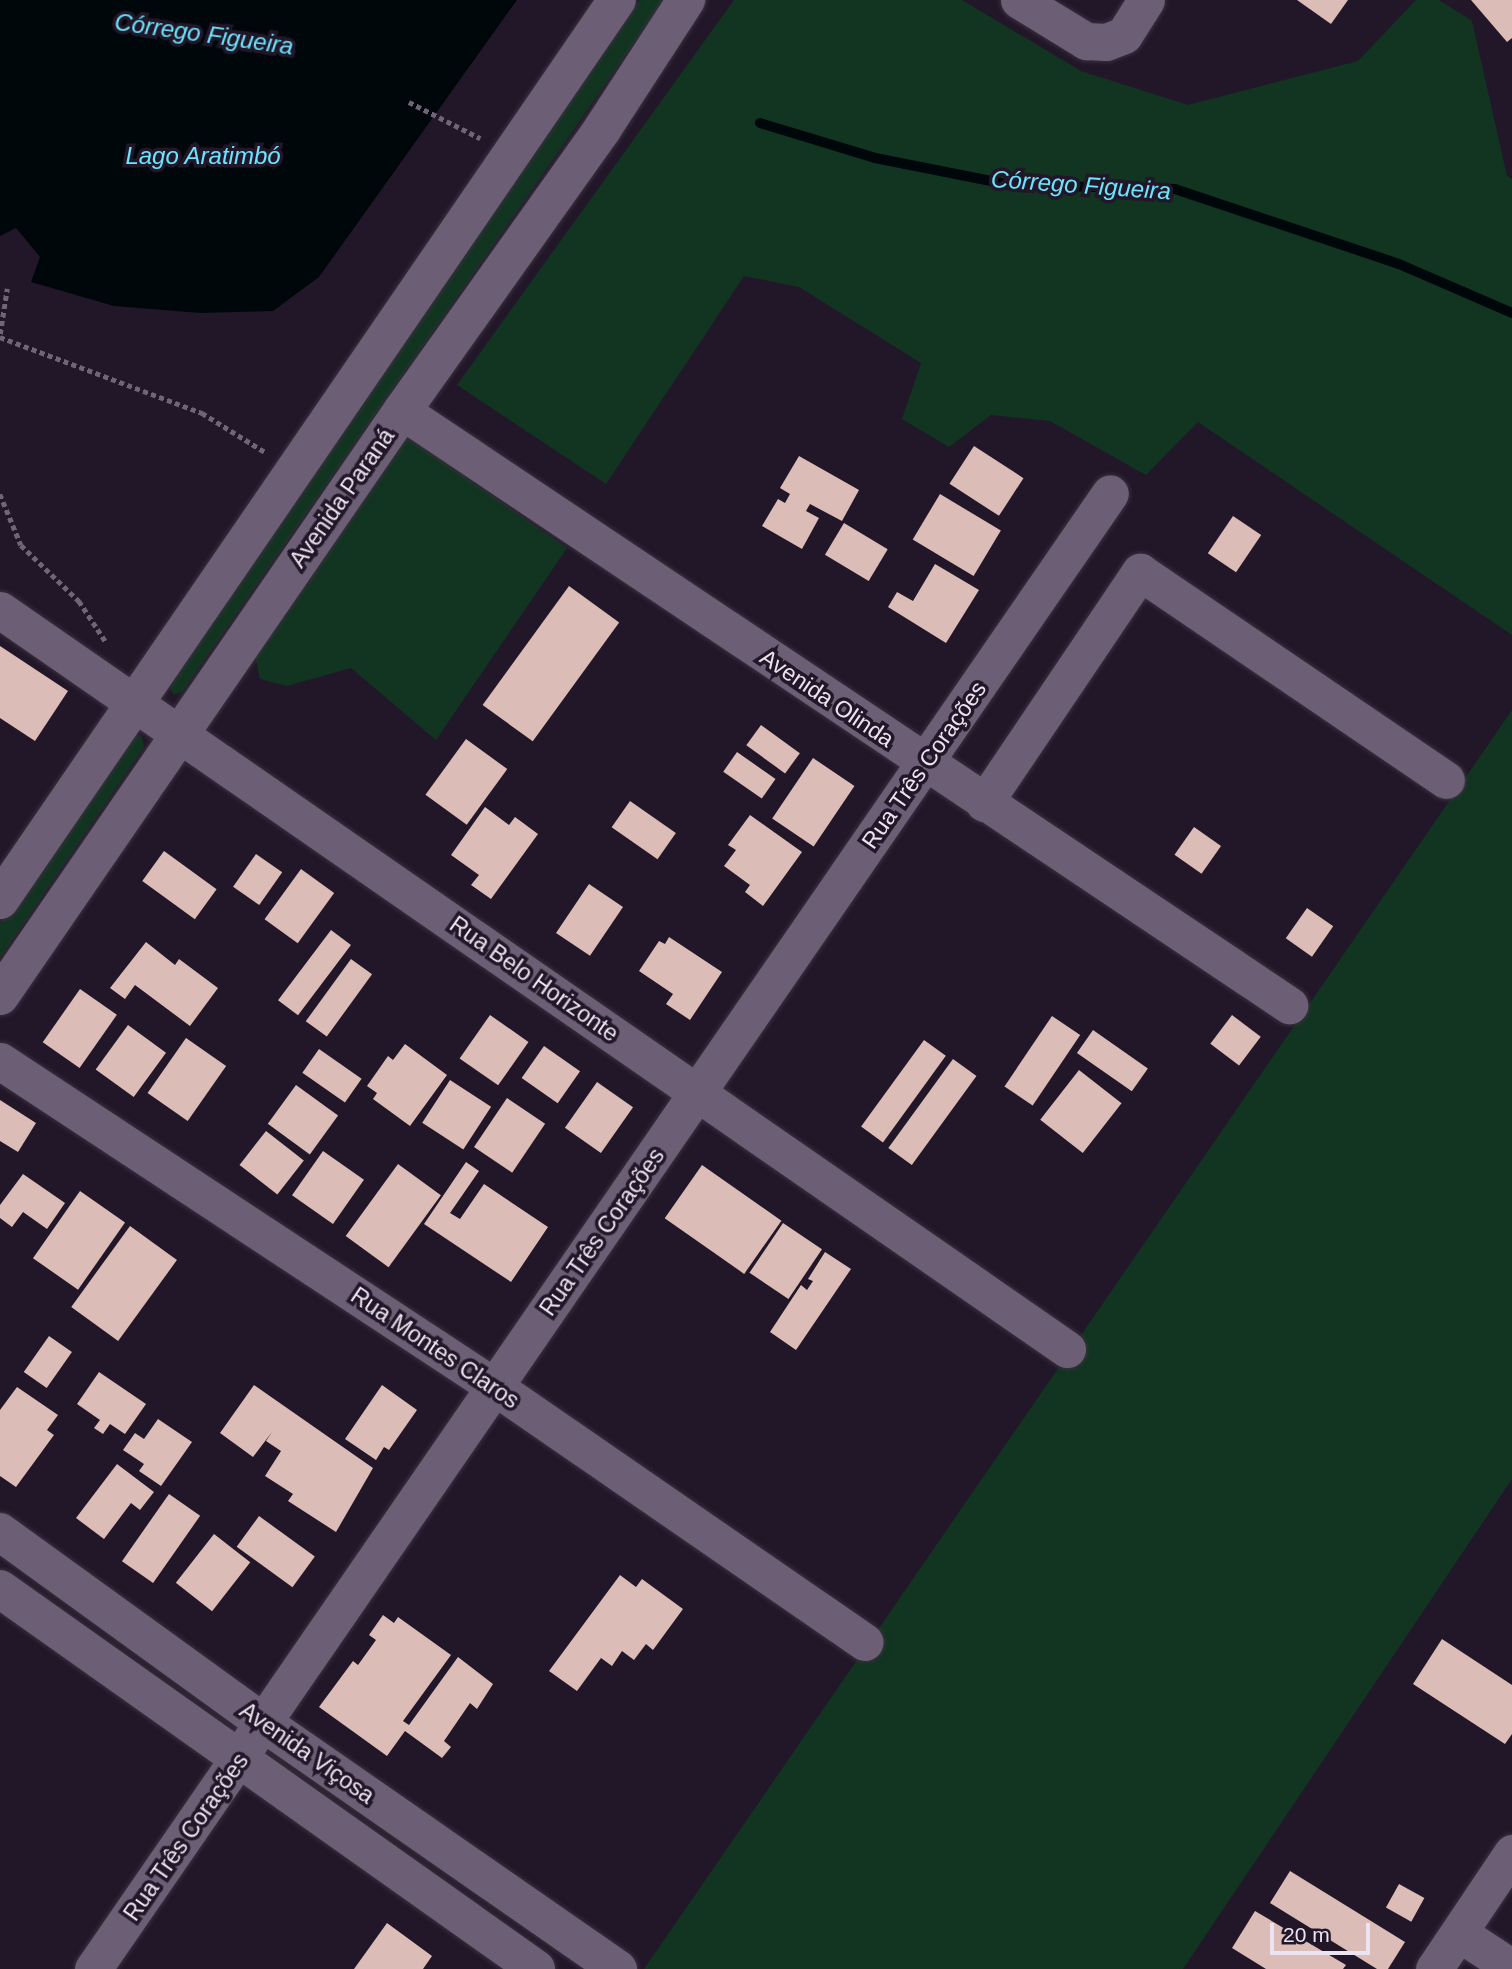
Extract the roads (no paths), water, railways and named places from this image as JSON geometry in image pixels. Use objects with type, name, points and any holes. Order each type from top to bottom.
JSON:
[{"type":"main road","points":[[0,900],[617,0]]},
{"type":"main road","name":"Avenida Paraná","points":[[0,996],[402,411],[603,128],[686,0]]},
{"type":"main road","name":"Avenida Viçosa","points":[[0,1532],[265,1724],[618,1969]]},
{"type":"main road","name":"Avenida Viçosa","points":[[0,1590],[239,1762],[536,1969]]},
{"type":"street","points":[[1019,0],[1086,41],[1105,42],[1124,35],[1146,0]]},
{"type":"street","name":"Avenida Olinda","points":[[402,411],[924,764],[1289,1005]]},
{"type":"street","name":"Rua Três Corações","points":[[93,1969],[239,1762],[1110,493]]},
{"type":"street","points":[[984,803],[1140,572],[1446,780]]},
{"type":"street","name":"Rua Belo Horizonte","points":[[0,610],[1067,1349]]},
{"type":"street","name":"Rua Montes Claros","points":[[0,1061],[495,1387],[865,1642]]},
{"type":"street","points":[[1434,1969],[1512,1853]]},
{"type":"street","points":[[1459,1933],[1512,1968]]},
{"type":"water","name":"Lago Aratimbó","points":[[0,0],[517,0],[319,277],[273,311],[200,313],[114,306],[31,282],[40,257],[16,228],[0,236]]},
{"type":"waterway","name":"Córrego Figueira","points":[[760,123],[875,158],[1011,185],[1175,189],[1399,264],[1512,313]]}]
